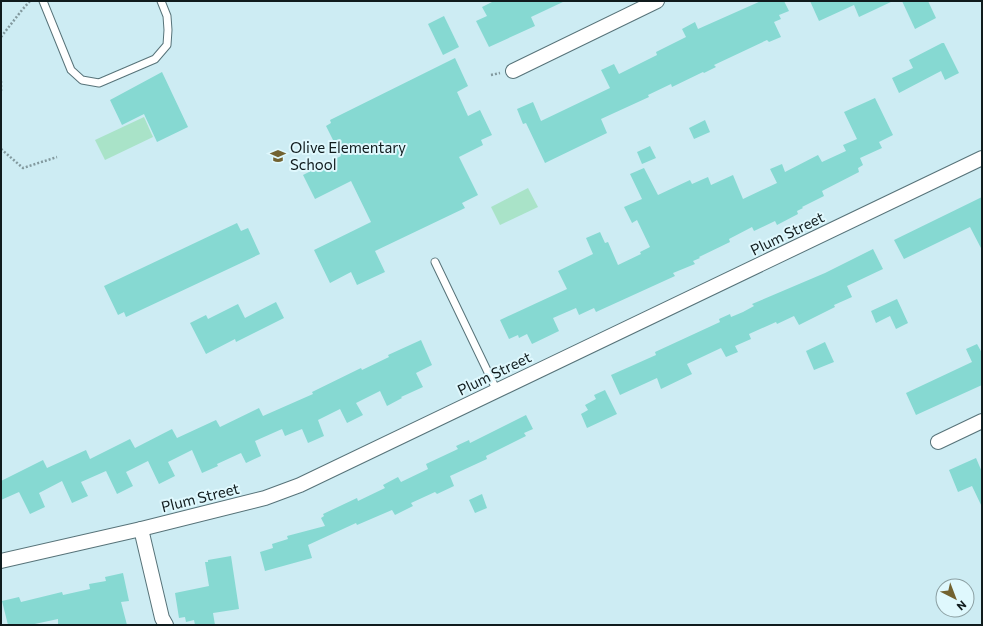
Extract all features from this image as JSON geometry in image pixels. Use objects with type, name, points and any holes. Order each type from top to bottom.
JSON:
[{"type":"street","points":[[512,71],[657,1]]},
{"type":"street","name":"Plum Street","points":[[1,561],[141,529],[265,498],[300,485],[982,158]]},
{"type":"street","points":[[938,442],[982,421]]},
{"type":"street","points":[[141,529],[162,618],[166,625]]},
{"type":"lane","points":[[43,1],[71,70],[82,80],[99,83],[155,59],[166,45],[168,30],[167,16],[161,1]]},
{"type":"lane","points":[[435,262],[497,390]]},
{"type":"path","points":[[1,37],[30,1]]},
{"type":"path","points":[[1,32],[6,31]]},
{"type":"path","points":[[1,81],[1,93]]},
{"type":"path","points":[[1,150],[23,168],[57,157]]},
{"type":"green space","points":[[144,117],[153,137],[105,160],[95,140]]},
{"type":"green space","points":[[528,188],[538,207],[500,225],[491,207]]},
{"type":"building","points":[[494,1],[565,1],[531,17],[535,26],[489,47],[476,21],[487,16],[482,7]]},
{"type":"building","points":[[761,1],[784,1],[789,11],[779,15],[781,19],[774,22],[781,37],[769,42],[767,40],[714,65],[716,67],[704,73],[703,72],[672,87],[671,84],[648,95],[649,97],[601,119],[607,133],[545,163],[526,123],[523,124],[517,109],[533,102],[541,121],[610,88],[601,70],[614,64],[619,74],[657,55],[656,52],[686,37],[682,29],[695,22],[698,29]]},
{"type":"building","points":[[810,1],[893,1],[859,17],[854,5],[819,21]]},
{"type":"building","points":[[902,1],[928,1],[936,18],[915,29]]},
{"type":"building","points":[[444,16],[459,47],[443,55],[428,24]]},
{"type":"building","points":[[944,43],[959,73],[945,80],[941,71],[899,93],[892,78],[913,68],[909,60]]},
{"type":"building","points":[[455,58],[468,86],[457,92],[468,116],[480,110],[492,135],[481,140],[483,145],[459,157],[478,195],[462,203],[465,208],[375,251],[385,272],[357,285],[351,272],[330,283],[314,250],[371,222],[351,181],[315,199],[303,175],[341,156],[326,126],[331,123],[330,120]]},
{"type":"building","points":[[162,72],[188,127],[157,142],[144,114],[122,125],[110,100]]},
{"type":"building","points":[[875,98],[893,135],[879,142],[882,148],[860,158],[863,165],[858,168],[859,172],[822,191],[824,196],[802,207],[803,208],[797,211],[798,214],[777,225],[775,221],[754,231],[752,227],[729,239],[730,242],[699,257],[700,258],[693,261],[695,264],[673,273],[675,276],[596,312],[594,308],[579,315],[576,308],[553,318],[559,331],[532,344],[527,334],[519,338],[518,335],[509,339],[500,320],[567,289],[558,271],[593,254],[586,238],[600,232],[605,243],[608,242],[618,265],[641,254],[640,252],[650,247],[637,220],[632,223],[624,207],[642,199],[630,174],[644,168],[658,195],[690,180],[692,184],[708,177],[711,185],[733,175],[743,199],[777,183],[770,169],[782,164],[785,172],[818,155],[822,162],[846,151],[843,145],[857,139],[844,112]]},
{"type":"building","points":[[705,120],[710,132],[694,139],[689,128]]},
{"type":"building","points":[[650,146],[656,158],[642,164],[637,152]]},
{"type":"building","points":[[982,197],[982,250],[970,227],[904,259],[894,240]]},
{"type":"building","points":[[237,223],[241,231],[248,228],[260,254],[126,317],[124,312],[118,315],[104,286]]},
{"type":"building","points":[[873,249],[883,269],[847,286],[852,297],[834,305],[835,307],[799,325],[794,316],[749,334],[751,339],[735,346],[738,352],[726,357],[721,348],[687,364],[692,374],[661,389],[657,378],[620,395],[611,375],[656,355],[655,352],[720,322],[719,319],[730,314],[731,317],[743,312],[754,306],[752,304],[825,273]]},
{"type":"building","points":[[897,299],[908,323],[896,329],[890,316],[876,323],[871,311]]},
{"type":"building","points":[[276,302],[284,318],[236,342],[235,339],[206,354],[190,323],[206,315],[208,319],[238,304],[245,318]]},
{"type":"building","points":[[421,340],[432,365],[416,373],[423,387],[401,397],[402,398],[387,406],[380,391],[356,403],[363,415],[347,423],[340,409],[318,420],[324,436],[308,443],[302,429],[285,436],[282,429],[255,441],[261,456],[246,463],[241,453],[202,473],[192,450],[168,462],[175,476],[159,484],[148,461],[126,472],[133,486],[117,494],[106,471],[81,482],[88,496],[72,503],[62,481],[39,493],[45,507],[30,514],[19,492],[1,500],[1,481],[43,460],[47,468],[86,450],[90,459],[130,439],[135,448],[172,429],[177,438],[216,420],[220,427],[259,408],[263,416],[313,394],[312,392],[361,368],[362,370],[389,357],[388,355]]},
{"type":"building","points":[[825,342],[834,362],[814,370],[806,351]]},
{"type":"building","points":[[977,344],[982,353],[982,385],[916,415],[906,393],[972,362],[966,349]]},
{"type":"building","points":[[605,390],[617,414],[587,428],[581,414],[588,410],[585,405],[596,399],[594,395]]},
{"type":"building","points":[[526,415],[533,429],[524,433],[526,436],[486,456],[487,459],[450,476],[454,486],[437,494],[435,492],[411,503],[413,506],[395,515],[392,510],[357,525],[356,523],[308,545],[312,558],[265,571],[260,552],[273,548],[272,544],[288,539],[287,536],[325,526],[321,518],[324,516],[323,514],[357,498],[358,501],[385,488],[383,485],[398,477],[401,482],[428,469],[426,464],[458,449],[456,446],[469,440],[470,443]]},
{"type":"building","points":[[976,458],[982,472],[982,507],[972,486],[958,492],[949,470]]},
{"type":"building","points":[[482,494],[487,508],[475,513],[469,500]]},
{"type":"building","points":[[231,556],[239,609],[213,613],[215,625],[195,625],[194,620],[186,622],[185,617],[179,618],[175,593],[209,586],[205,562],[208,562],[208,560]]},
{"type":"building","points":[[123,573],[129,601],[121,602],[127,625],[58,625],[58,619],[30,625],[8,625],[2,601],[19,597],[21,602],[62,592],[63,595],[90,589],[89,584],[106,581],[105,577]]},
{"type":"place","name":"Olive Elementary School","points":[[278,156]]}]
